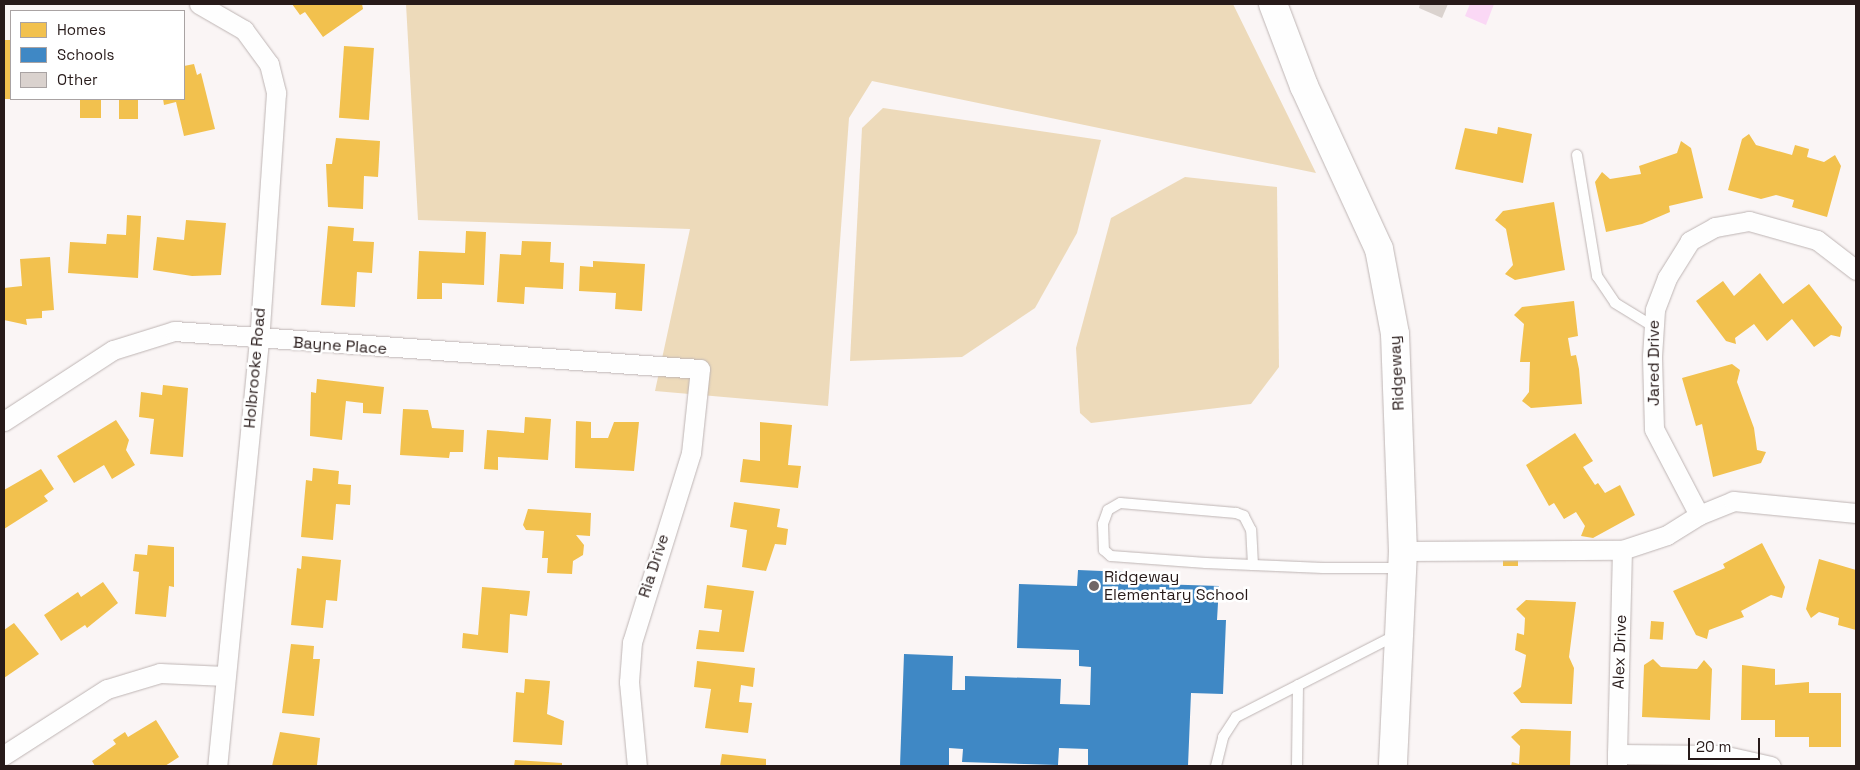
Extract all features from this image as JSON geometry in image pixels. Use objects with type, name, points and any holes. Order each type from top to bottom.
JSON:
[{"type":"street","name":"Holbrooke Road","points":[[199,4],[244,30],[269,64],[276,92],[259,340],[217,766]]},
{"type":"street","name":"Ridgeway","points":[[1273,4],[1304,86],[1379,249],[1395,334],[1403,560],[1401,633],[1393,766]]},
{"type":"street","name":"Jared Drive","points":[[1699,515],[1654,430],[1654,327],[1667,278],[1690,241],[1716,227],[1749,221],[1817,240],[1856,270]]},
{"type":"street","name":"Bayne Place","points":[[4,421],[113,350],[149,335],[174,331],[259,340],[700,369]]},
{"type":"street","name":"Ria Drive","points":[[638,766],[629,682],[632,642],[691,453],[700,369]]},
{"type":"street","points":[[1403,560],[1622,550],[1667,535],[1699,515],[1732,501],[1856,513]]},
{"type":"street","name":"Alex Drive","points":[[1622,550],[1617,760],[1722,755],[1771,766]]},
{"type":"street","points":[[4,755],[107,689],[160,673],[225,676]]},
{"type":"lane","points":[[1577,155],[1597,276],[1615,303],[1654,327]]},
{"type":"lane","points":[[1253,565],[1251,530],[1244,516],[1236,513],[1120,503],[1108,510],[1103,524],[1104,550],[1111,556],[1253,565],[1403,560]]},
{"type":"lane","points":[[1216,766],[1223,737],[1236,717],[1401,633]]},
{"type":"lane","points":[[1297,766],[1298,685]]},
{"type":"shaded area","points":[[406,4],[1233,4],[1316,173],[872,81],[849,118],[828,406],[655,391],[690,229],[418,220]]},
{"type":"shaded area","points":[[1470,4],[1494,4],[1486,25],[1465,16]]},
{"type":"shaded area","points":[[883,108],[1101,140],[1077,233],[1035,308],[962,357],[850,361],[862,128]]},
{"type":"shaded area","points":[[1185,177],[1277,187],[1279,367],[1251,404],[1091,423],[1080,413],[1076,348],[1111,218]]},
{"type":"building: Homes","points":[[292,4],[362,4],[363,9],[323,37],[305,12],[300,15]]},
{"type":"building: Homes","points":[[4,40],[10,40],[10,99],[4,99]]},
{"type":"building: Homes","points":[[344,46],[374,48],[369,120],[339,118]]},
{"type":"building: Homes","points":[[194,64],[197,75],[201,73],[215,129],[184,136],[176,102],[164,105],[163,100],[185,100],[185,66]]},
{"type":"building: Homes","points":[[80,100],[101,100],[101,118],[80,118]]},
{"type":"building: Homes","points":[[119,100],[138,100],[138,119],[119,119]]},
{"type":"building: Homes","points":[[1498,127],[1532,134],[1523,183],[1455,169],[1465,128],[1497,134]]},
{"type":"building: Homes","points":[[1749,134],[1756,145],[1792,155],[1795,145],[1809,149],[1807,157],[1824,162],[1835,155],[1841,166],[1827,217],[1792,207],[1794,200],[1776,195],[1761,199],[1728,190],[1742,139]]},
{"type":"building: Homes","points":[[336,138],[380,141],[378,177],[364,176],[363,209],[328,207],[326,164],[332,164]]},
{"type":"building: Homes","points":[[1681,141],[1691,148],[1703,198],[1669,206],[1670,212],[1642,224],[1606,232],[1595,182],[1602,172],[1610,179],[1641,174],[1639,166],[1677,153]]},
{"type":"building: Homes","points":[[1554,202],[1565,270],[1515,280],[1505,274],[1513,265],[1506,229],[1495,220],[1503,211]]},
{"type":"building: Homes","points":[[127,215],[141,216],[138,278],[68,273],[70,242],[106,244],[107,234],[126,235]]},
{"type":"building: Homes","points":[[186,220],[226,223],[221,275],[192,276],[153,270],[157,237],[184,240]]},
{"type":"building: Homes","points":[[328,226],[354,228],[353,241],[374,242],[372,273],[357,272],[355,307],[321,305]]},
{"type":"building: Homes","points":[[466,231],[486,232],[484,285],[442,283],[442,299],[417,299],[419,251],[465,253]]},
{"type":"building: Homes","points":[[522,241],[551,242],[550,262],[564,263],[563,289],[525,287],[524,304],[497,302],[500,254],[521,255]]},
{"type":"building: Homes","points":[[50,257],[54,310],[42,311],[42,318],[26,319],[27,325],[4,320],[4,288],[22,286],[20,259]]},
{"type":"building: Homes","points":[[593,261],[645,264],[642,311],[615,309],[616,293],[579,291],[580,266],[593,267]]},
{"type":"building: Homes","points":[[1760,273],[1783,304],[1809,284],[1842,327],[1840,337],[1831,335],[1814,347],[1792,319],[1767,341],[1754,324],[1735,338],[1736,344],[1726,341],[1696,301],[1723,281],[1734,296]]},
{"type":"building: Homes","points":[[1574,301],[1578,336],[1568,338],[1571,356],[1576,355],[1579,369],[1582,404],[1531,408],[1522,401],[1529,392],[1530,362],[1520,362],[1524,324],[1514,315],[1522,307]]},
{"type":"building: Homes","points":[[1732,364],[1740,370],[1737,382],[1754,428],[1757,450],[1766,452],[1761,463],[1713,477],[1702,424],[1696,426],[1682,378]]},
{"type":"building: Homes","points":[[317,379],[384,387],[381,414],[363,413],[363,403],[346,401],[342,440],[310,436],[311,392],[316,393]]},
{"type":"building: Homes","points":[[163,385],[188,388],[183,457],[150,454],[154,419],[139,417],[141,392],[162,395]]},
{"type":"building: Homes","points":[[403,409],[428,410],[432,428],[464,430],[463,452],[450,452],[449,458],[400,455]]},
{"type":"building: Homes","points":[[525,417],[551,419],[548,460],[498,457],[498,470],[484,469],[487,430],[524,433]]},
{"type":"building: Homes","points":[[116,420],[129,440],[126,450],[135,465],[112,479],[104,465],[74,483],[57,456]]},
{"type":"building: Homes","points":[[576,421],[591,422],[591,438],[608,438],[614,422],[639,422],[634,471],[575,468]]},
{"type":"building: Homes","points":[[760,422],[792,425],[788,465],[801,466],[798,488],[740,482],[743,459],[760,461]]},
{"type":"building: Homes","points":[[1575,433],[1593,461],[1583,467],[1595,485],[1598,483],[1605,493],[1620,485],[1635,515],[1593,538],[1581,536],[1585,526],[1576,512],[1564,519],[1554,503],[1549,506],[1526,465]]},
{"type":"building: Homes","points":[[313,468],[339,471],[338,484],[351,485],[350,505],[336,504],[333,540],[301,537],[306,480],[312,481]]},
{"type":"building: Homes","points":[[41,469],[54,489],[44,496],[48,501],[4,529],[4,490]]},
{"type":"building: Homes","points":[[734,502],[780,509],[777,527],[788,529],[786,545],[775,544],[766,571],[742,567],[747,530],[730,527]]},
{"type":"building: Homes","points":[[528,509],[591,513],[590,536],[576,535],[584,545],[583,555],[573,561],[572,574],[547,573],[548,558],[542,558],[544,531],[526,530],[523,525]]},
{"type":"building: Homes","points":[[1762,543],[1785,587],[1782,598],[1771,595],[1741,611],[1744,617],[1709,630],[1707,639],[1696,635],[1673,591],[1725,568],[1723,564]]},
{"type":"building: Homes","points":[[148,545],[174,547],[174,587],[169,586],[166,617],[135,614],[139,572],[133,571],[135,554],[147,555]]},
{"type":"building: Homes","points":[[1503,553],[1518,553],[1518,566],[1503,566]]},
{"type":"building: Homes","points":[[302,556],[341,560],[337,601],[326,600],[323,628],[291,625],[297,568],[301,569]]},
{"type":"building: Homes","points":[[1819,559],[1856,570],[1856,630],[1838,625],[1839,618],[1819,612],[1811,618],[1806,609]]},
{"type":"building: Homes","points":[[103,582],[118,603],[87,628],[85,625],[61,641],[44,615],[78,592],[81,597]]},
{"type":"building: Homes","points":[[707,585],[754,591],[744,652],[696,649],[699,630],[719,632],[722,610],[704,608]]},
{"type":"building: Homes","points":[[482,587],[530,591],[527,616],[510,614],[508,653],[462,648],[463,633],[478,635]]},
{"type":"building: Homes","points":[[1526,600],[1576,602],[1569,657],[1574,668],[1572,704],[1521,703],[1513,693],[1521,687],[1526,655],[1515,650],[1517,633],[1524,635],[1525,618],[1516,609]]},
{"type":"building: Homes","points":[[1651,621],[1664,622],[1663,640],[1650,639]]},
{"type":"building: Homes","points":[[14,623],[39,654],[4,678],[4,630]]},
{"type":"building: Homes","points":[[291,644],[314,646],[313,659],[320,659],[314,716],[282,713]]},
{"type":"building: Homes","points":[[1653,659],[1661,667],[1697,669],[1704,660],[1712,669],[1710,720],[1642,717],[1644,665]]},
{"type":"building: Homes","points":[[697,661],[755,668],[753,687],[741,685],[739,702],[752,703],[748,733],[705,728],[711,689],[694,687]]},
{"type":"building: Homes","points":[[1742,665],[1775,669],[1775,685],[1809,682],[1809,693],[1841,693],[1841,747],[1809,747],[1809,737],[1775,737],[1775,720],[1741,720]]},
{"type":"building: Homes","points":[[525,679],[550,681],[547,714],[564,721],[562,745],[513,742],[516,692],[524,693]]},
{"type":"building: Homes","points":[[156,720],[179,757],[165,766],[95,766],[92,761],[116,744],[113,740],[125,732],[128,737]]},
{"type":"building: Homes","points":[[1521,729],[1571,731],[1570,766],[1511,766],[1512,762],[1519,764],[1520,746],[1511,737]]},
{"type":"building: Homes","points":[[280,732],[320,738],[317,765],[272,766]]},
{"type":"building: Homes","points":[[722,754],[766,759],[766,766],[720,766]]},
{"type":"building: Homes","points":[[515,760],[562,763],[562,766],[514,766]]},
{"type":"building: Schools","points":[[1078,570],[1126,572],[1126,583],[1219,586],[1217,620],[1226,620],[1223,694],[1191,693],[1188,766],[1088,766],[1088,749],[1059,748],[1058,765],[962,762],[963,749],[949,748],[949,766],[900,766],[904,654],[953,656],[952,690],[965,690],[965,676],[1061,679],[1060,704],[1090,705],[1091,667],[1079,666],[1079,650],[1017,648],[1019,584],[1077,586]]},
{"type":"building: Other","points":[[1420,4],[1448,4],[1442,18],[1419,8]]},
{"type":"place","name":"Ridgeway Elementary School","points":[[1094,586]]}]
